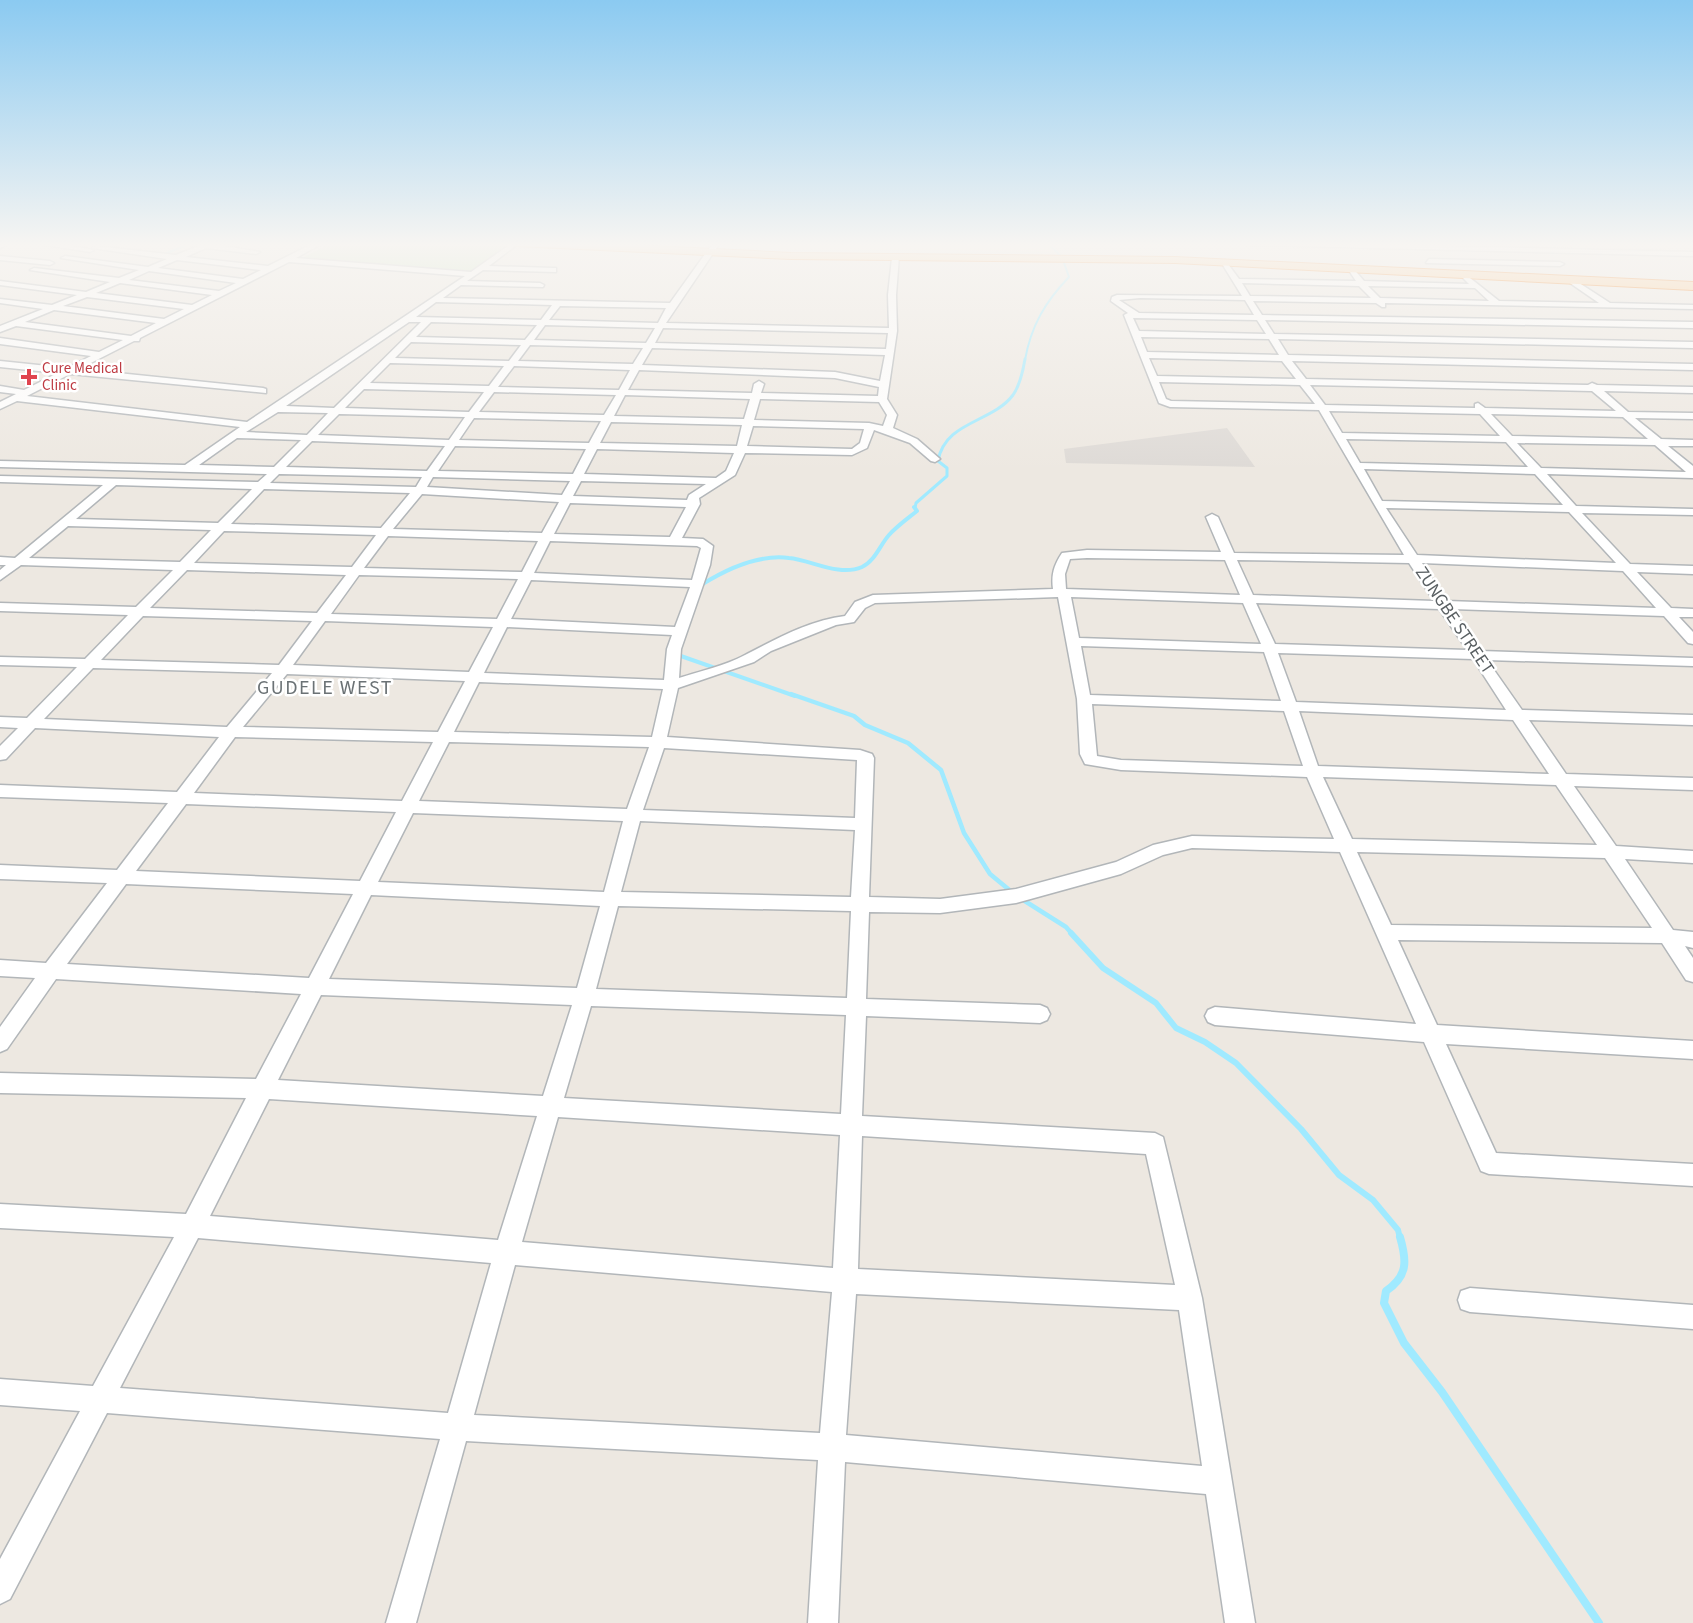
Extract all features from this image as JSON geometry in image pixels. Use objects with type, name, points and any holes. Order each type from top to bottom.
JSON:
[{"type":"street","points":[[0,328],[23,319]]},
{"type":"street","points":[[141,319],[168,322]]},
{"type":"street","points":[[0,406],[175,319]]},
{"type":"street","points":[[188,468],[237,435],[247,425],[276,409],[405,319],[893,331]]},
{"type":"street","points":[[0,1043],[231,732],[283,669],[546,319]]},
{"type":"street","points":[[0,1589],[192,1226],[364,889],[528,576],[565,499],[608,417],[664,319]]},
{"type":"street","points":[[887,430],[892,415],[882,399],[893,331],[893,319]]},
{"type":"street","points":[[1129,319],[1162,401],[1170,404],[1693,416]]},
{"type":"street","name":"ZUNGBE STREET","points":[[1260,319],[1323,409],[1378,504],[1443,605],[1693,974]]},
{"type":"street","points":[[1377,319],[1693,325]]},
{"type":"street","points":[[1395,319],[1509,439],[1693,640]]},
{"type":"street","points":[[1515,319],[1540,343],[1693,474]]},
{"type":"street","points":[[1628,319],[1693,366]]},
{"type":"street","points":[[0,320],[136,339]]},
{"type":"street","points":[[0,755],[261,486],[428,320]]},
{"type":"street","points":[[674,541],[694,504],[693,497],[731,473],[741,449],[775,328]]},
{"type":"street","points":[[1135,334],[1693,345]]},
{"type":"street","points":[[409,339],[890,352]]},
{"type":"street","points":[[0,340],[103,355]]},
{"type":"street","points":[[1144,355],[1693,366]]},
{"type":"street","points":[[387,360],[763,371],[835,375],[885,385]]},
{"type":"street","points":[[0,364],[263,391]]},
{"type":"street","points":[[1153,379],[1693,390]]},
{"type":"street","points":[[362,386],[756,394],[882,399]]},
{"type":"street","points":[[0,389],[26,393]]},
{"type":"street","points":[[16,398],[247,425]]},
{"type":"street","points":[[276,409],[869,426],[887,430],[924,446],[935,459]]},
{"type":"street","points":[[237,435],[451,443],[858,451],[867,442],[869,426]]},
{"type":"street","points":[[1338,435],[1693,443]]},
{"type":"street","points":[[0,464],[278,470],[565,499],[694,504]]},
{"type":"street","points":[[1356,466],[1693,474]]},
{"type":"street","points":[[0,576],[130,467]]},
{"type":"street","points":[[0,479],[261,486],[577,479],[721,481]]},
{"type":"street","points":[[1378,504],[1693,512]]},
{"type":"street","points":[[1212,517],[1269,650],[1313,773],[1489,1163],[1693,1175]]},
{"type":"street","points":[[66,522],[674,541],[699,542],[707,546],[704,565],[674,649],[670,698],[658,742],[633,816],[584,997],[506,1254],[401,1623]]},
{"type":"street","points":[[1693,570],[1413,558],[1087,554],[1066,556],[1060,565],[1058,579],[1074,642],[1084,699],[1085,735],[1091,760],[1121,765],[1313,773],[1693,784]]},
{"type":"street","points":[[0,561],[528,576],[697,584]]},
{"type":"street","points":[[0,661],[283,669],[671,685],[731,666],[766,648],[833,621],[849,619],[860,605],[873,599],[1062,594],[1693,613]]},
{"type":"street","points":[[0,607],[140,610],[679,631]]},
{"type":"street","points":[[1074,642],[1693,662]]},
{"type":"street","points":[[1084,699],[1520,716],[1693,720]]},
{"type":"street","points":[[0,722],[231,732],[658,742],[864,756],[867,762],[853,1124],[823,1623]]},
{"type":"street","points":[[0,791],[863,824]]},
{"type":"street","points":[[0,872],[611,899],[940,906],[1016,896],[1102,873],[1160,850],[1192,842],[1609,852],[1693,857]]},
{"type":"street","points":[[1385,932],[1666,936],[1693,940]]},
{"type":"street","points":[[0,968],[314,987],[1040,1014]]},
{"type":"street","points":[[1215,1016],[1431,1034],[1693,1050]]},
{"type":"street","points":[[0,1083],[262,1089],[1155,1144],[1190,1298],[1240,1623]]},
{"type":"street","points":[[0,1216],[192,1226],[845,1281],[1190,1298]]},
{"type":"street","points":[[1470,1300],[1693,1317]]},
{"type":"street","points":[[0,1392],[457,1427],[832,1447],[1219,1481]]},
{"type":"shaded area","points":[[1227,428],[1255,467],[1066,463],[1064,449]]},
{"type":"waterway","points":[[1025,360],[1038,319]]},
{"type":"waterway","points":[[915,508],[916,503],[947,476],[947,468],[938,461],[942,448],[959,430],[993,412],[1013,395],[1025,359]]},
{"type":"waterway","points":[[701,585],[743,564],[766,558],[798,559],[844,570],[862,567],[874,557],[892,532],[917,511],[914,507]]},
{"type":"waterway","points":[[677,652],[678,655],[795,696]]},
{"type":"waterway","points":[[791,694],[854,716],[865,725],[908,743],[941,770],[964,833],[990,874],[1013,893]]},
{"type":"waterway","points":[[1020,898],[1066,927],[1073,935]]},
{"type":"waterway","points":[[1071,933],[1103,968],[1156,1003],[1176,1028],[1205,1042],[1236,1063],[1301,1129],[1339,1175],[1373,1200],[1398,1230],[1400,1238]]},
{"type":"waterway","points":[[1400,1237],[1404,1253],[1404,1267],[1398,1280],[1386,1291],[1384,1303],[1404,1343],[1442,1392],[1599,1623]]},
{"type":"place","name":"Cure Medical Clinic","points":[[29,377]]},
{"type":"district","name":"GUDELE WEST","points":[[325,687]]}]
